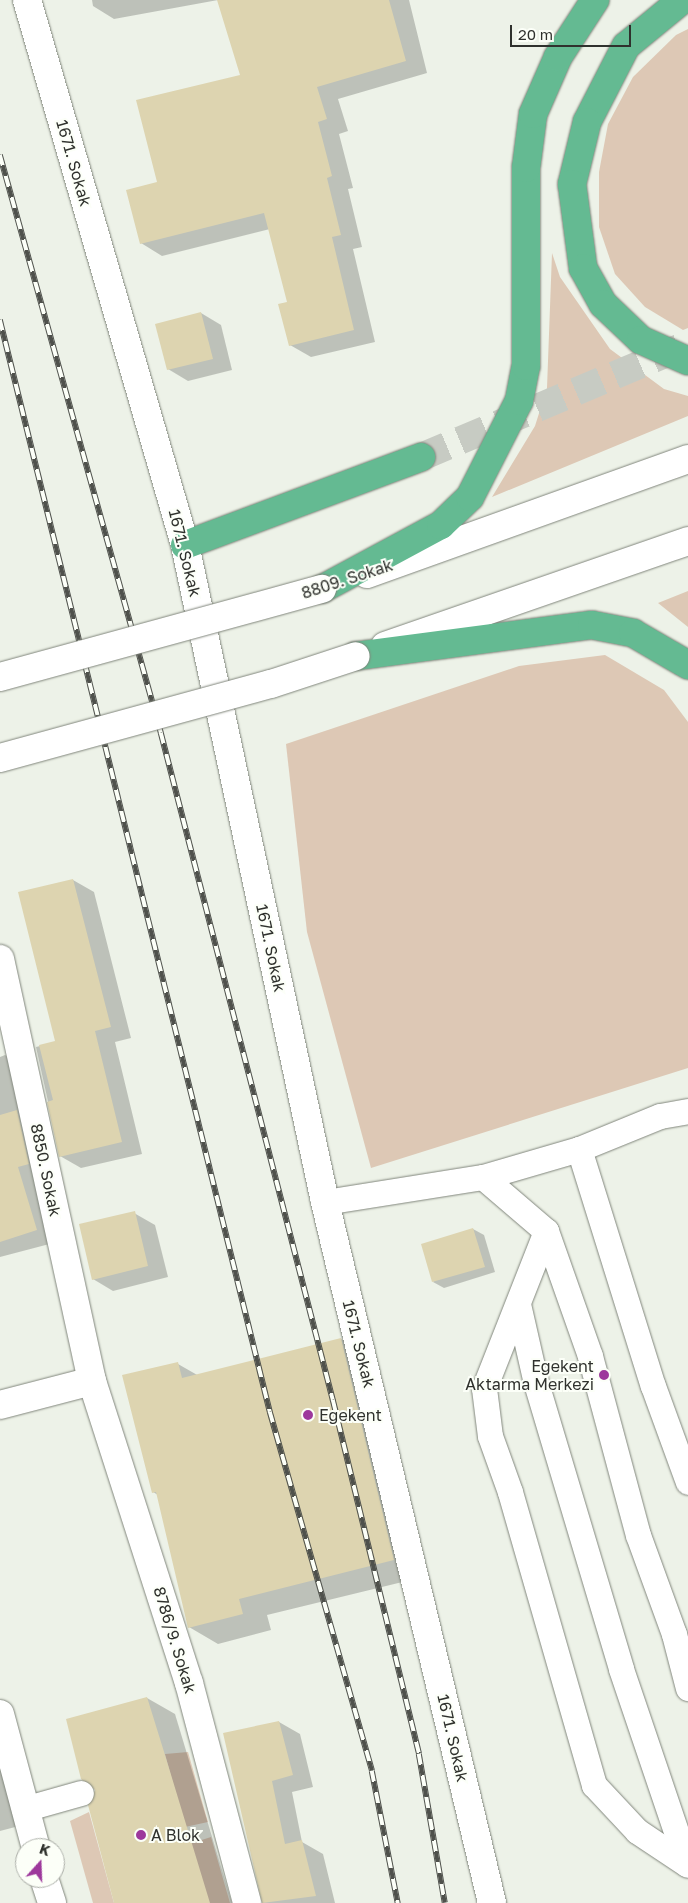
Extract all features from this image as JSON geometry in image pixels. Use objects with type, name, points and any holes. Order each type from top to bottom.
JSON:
[{"type":"highway","points":[[322,589],[441,526],[470,497],[519,401],[526,366],[525,186],[533,114],[558,58],[595,0]]},
{"type":"highway","points":[[682,0],[626,46],[587,122],[572,184],[583,268],[603,304],[642,340],[688,362]]},
{"type":"highway","points":[[185,546],[421,457]]},
{"type":"highway","points":[[356,656],[592,625],[633,633],[688,665]]},
{"type":"street","name":"1671. Sokak","points":[[27,0],[185,546],[325,1202],[492,1903]]},
{"type":"street","name":"8809. Sokak","points":[[0,677],[322,589],[688,459]]},
{"type":"street","points":[[0,758],[271,684],[688,541]]},
{"type":"street","name":"8850. Sokak","points":[[2,976],[92,1380]]},
{"type":"street","points":[[0,1405],[92,1380]]},
{"type":"street","name":"8786/9. Sokak","points":[[92,1380],[189,1683],[247,1903]]},
{"type":"street","points":[[0,1714],[33,1838]]},
{"type":"street","points":[[47,1888],[52,1903]]},
{"type":"lane","points":[[325,1202],[484,1177],[580,1149],[660,1116],[688,1111]]},
{"type":"lane","points":[[580,1149],[681,1439],[688,1482]]},
{"type":"lane","points":[[484,1177],[546,1231],[590,1356],[638,1535],[674,1634],[688,1688]]},
{"type":"lane","points":[[546,1231],[484,1388],[490,1436],[510,1492],[594,1785],[637,1831],[688,1862]]},
{"type":"lane","points":[[518,1304],[536,1384],[621,1669],[688,1862]]},
{"type":"lane","points":[[24,1809],[80,1793]]},
{"type":"shaded area","points":[[688,29],[688,328],[683,330],[645,307],[615,274],[599,227],[599,172],[608,124],[633,77],[676,35]]},
{"type":"shaded area","points":[[552,253],[560,277],[610,349],[664,389],[688,396],[688,416],[492,497],[535,426],[547,388]]},
{"type":"shaded area","points":[[688,591],[688,627],[658,603]]},
{"type":"shaded area","points":[[605,655],[664,690],[688,722],[688,1068],[371,1168],[307,932],[286,744],[519,666]]},
{"type":"shaded area","points":[[188,1752],[208,1822],[185,1827],[165,1754]]},
{"type":"shaded area","points":[[89,1812],[114,1903],[93,1903],[70,1821]]},
{"type":"shaded area","points":[[211,1837],[230,1903],[206,1903],[189,1844]]},
{"type":"building","points":[[217,0],[389,0],[406,61],[317,87],[327,119],[318,122],[332,176],[327,178],[341,235],[332,237],[354,330],[289,346],[278,304],[287,302],[264,213],[140,244],[126,190],[157,182],[136,100],[240,75]]},
{"type":"building","points":[[201,312],[213,359],[167,370],[155,324]]},
{"type":"building","points":[[73,879],[111,1027],[95,1031],[122,1142],[59,1157],[47,1102],[53,1100],[39,1045],[55,1041],[18,892]]},
{"type":"building","points":[[17,1110],[29,1164],[18,1167],[37,1230],[0,1242],[0,1115]]},
{"type":"building","points":[[135,1211],[148,1266],[92,1280],[79,1224]]},
{"type":"building","points":[[473,1228],[485,1267],[432,1282],[421,1244]]},
{"type":"building","points":[[341,1338],[394,1560],[239,1599],[243,1614],[188,1628],[156,1492],[152,1493],[122,1375],[178,1362],[182,1378]]},
{"type":"building","name":"A Blok","points":[[147,1697],[210,1903],[114,1903],[88,1805],[95,1790],[81,1779],[66,1719]]},
{"type":"building","points":[[279,1721],[293,1775],[272,1781],[285,1844],[302,1840],[316,1896],[262,1903],[223,1733]]},
{"type":"tunnel","points":[[421,457],[688,344]]},
{"type":"railway","points":[[0,155],[161,733],[333,1400],[419,1754],[445,1903]]},
{"type":"railway","points":[[0,320],[270,1412],[372,1771],[398,1903]]},
{"type":"place","name":"Egekent Aktarma Merkezi","points":[[604,1375]]},
{"type":"place","name":"Egekent","points":[[308,1415]]},
{"type":"place","name":"A Blok","points":[[141,1835]]}]
